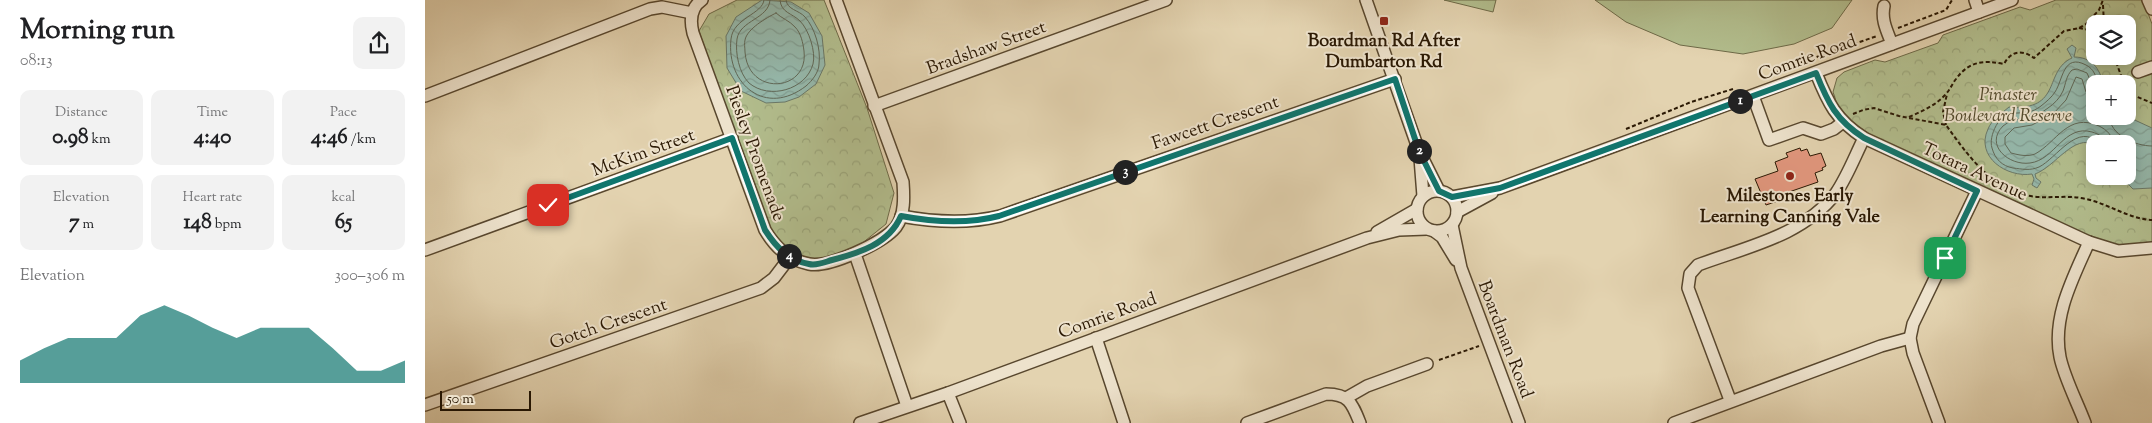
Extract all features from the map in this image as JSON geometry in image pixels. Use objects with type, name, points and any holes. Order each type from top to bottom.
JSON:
[{"type":"street","points":[[425,96],[650,9],[662,7],[692,13],[697,3],[702,0]]},
{"type":"street","name":"Piesley Promenade","points":[[692,13],[690,20],[693,34],[765,230],[777,248],[790,257],[815,265],[855,254],[881,242],[897,226],[905,197],[903,182],[836,0]]},
{"type":"street","name":"Bradshaw Street","points":[[874,106],[1166,0]]},
{"type":"street","points":[[1366,0],[1419,151],[1439,191]]},
{"type":"street","points":[[1975,0],[1979,12]]},
{"type":"street","name":"Comrie Road","points":[[1457,212],[1500,188],[2012,0]]},
{"type":"street","points":[[2148,0],[2152,9]]},
{"type":"street","points":[[1884,6],[1882,13],[1883,22],[1892,44]]},
{"type":"street","points":[[2138,72],[2152,67]]},
{"type":"street","name":"Totara Avenue","points":[[1816,73],[1833,111],[1847,119],[1864,138],[2089,242],[2118,252],[2152,248]]},
{"type":"street","name":"Fawcett Crescent","points":[[901,216],[941,222],[999,216],[1395,79]]},
{"type":"street","points":[[1753,96],[1769,140],[1803,128],[1821,134],[1834,129],[1847,119]]},
{"type":"street","name":"McKim Street","points":[[425,250],[732,138]]},
{"type":"street","points":[[1730,400],[1688,288],[1689,274],[1698,265],[1796,228],[1820,212],[1837,191],[1864,138]]},
{"type":"street","points":[[1417,209],[1423,196],[1419,151]]},
{"type":"street","name":"Comrie Road","points":[[1452,197],[1500,188]]},
{"type":"street","points":[[1423,196],[1433,191],[1439,191],[1452,197],[1457,212],[1452,225],[1447,229],[1431,230]]},
{"type":"street","points":[[1939,423],[1913,352],[1910,338],[1913,324],[1977,191]]},
{"type":"street","name":"Comrie Road","points":[[1367,238],[1417,209]]},
{"type":"street","name":"Boardman Road","points":[[1417,209],[1419,220],[1442,237],[1461,268]]},
{"type":"street","name":"Boardman Road","points":[[1452,225],[1461,268],[1519,423]]},
{"type":"street","name":"Comrie Road","points":[[860,423],[948,393],[1367,238],[1399,230],[1431,230]]},
{"type":"street","points":[[2085,423],[2060,358],[2059,328],[2064,299],[2089,242]]},
{"type":"street","points":[[855,254],[907,406]]},
{"type":"street","name":"Gotch Crescent","points":[[425,405],[761,288],[774,278],[790,257]]},
{"type":"street","points":[[1096,338],[1124,423]]},
{"type":"street","points":[[1674,423],[1730,400],[1881,346],[1910,338]]},
{"type":"street","points":[[1346,398],[1367,386],[1427,364]]},
{"type":"street","points":[[948,393],[960,423]]},
{"type":"street","points":[[1247,423],[1326,394],[1336,394],[1346,398],[1353,406],[1360,423]]},
{"type":"path","points":[[1893,30],[1946,10],[1952,0]]},
{"type":"path","points":[[2103,1],[2104,15]]},
{"type":"path","points":[[2079,28],[2092,18],[2103,1]]},
{"type":"path","points":[[2086,29],[2070,29],[2059,34],[2034,58],[2020,51],[2010,55],[2004,64],[1989,61],[1971,65],[1956,79],[1947,94],[1943,112],[1947,125],[1987,176],[2013,190],[2037,197],[2064,196],[2087,199],[2137,218],[2152,220]]},
{"type":"path","points":[[1909,117],[1925,110],[1947,94]]},
{"type":"path","points":[[2136,96],[2152,103]]},
{"type":"path","points":[[1847,119],[1863,110],[1874,108],[1947,125]]},
{"type":"path","points":[[1427,364],[1479,346]]},
{"type":"green space","points":[[737,0],[824,0],[867,108],[894,193],[886,224],[845,257],[807,264],[778,250],[736,139],[699,31],[709,14]]},
{"type":"green space","points":[[1444,0],[1496,0],[1493,12]]},
{"type":"green space","points":[[1595,0],[1852,0],[1832,28],[1794,44],[1743,54],[1680,45],[1626,22]]},
{"type":"green space","name":"Pinaster Boulevard Reserve","points":[[2056,0],[2143,0],[2152,24],[2152,244],[2116,246],[2096,240],[1870,135],[1850,120],[1837,104],[1833,92],[1837,78],[1844,72],[1875,60],[1885,62],[1938,43],[1943,35],[2020,7],[2030,10]]},
{"type":"water","points":[[762,0],[791,2],[809,13],[822,36],[825,65],[816,84],[799,97],[785,102],[766,103],[741,91],[727,68],[726,36],[736,17]]},
{"type":"water","points":[[2072,45],[2076,48],[2074,57],[2086,59],[2086,65],[2095,65],[2101,75],[2086,75],[2086,125],[2136,125],[2136,121],[2152,128],[2152,188],[2133,189],[2129,185],[2136,185],[2136,135],[2086,135],[2086,143],[2080,143],[2072,147],[2050,165],[2035,174],[2036,178],[2041,182],[2037,188],[2032,185],[2034,179],[2032,174],[2013,173],[1996,164],[1990,157],[1985,139],[1992,122],[2009,107],[2026,107],[2038,103],[2045,97],[2063,64],[2072,58],[2067,49]]},
{"type":"building","name":"Milestones Early Learning Canning Vale","points":[[1800,148],[1801,151],[1807,149],[1810,156],[1821,153],[1826,166],[1822,168],[1823,170],[1815,173],[1818,182],[1786,193],[1787,198],[1766,205],[1755,179],[1778,171],[1775,162],[1788,157],[1786,153]]},
{"type":"place","name":"Boardman Rd After Dumbarton Rd","points":[[1384,21]]},
{"type":"place","name":"Milestones Early Learning Canning Vale","points":[[1790,176]]},
{"type":"route","points":[[548,205],[732,138],[765,230],[773,243],[781,252],[790,257],[815,265],[855,254],[881,242],[897,226],[901,216],[941,222],[999,216],[1395,79],[1419,151],[1439,191],[1452,197],[1500,188],[1816,73],[1833,111],[1847,127],[1864,138],[1977,191],[1945,258]]}]
